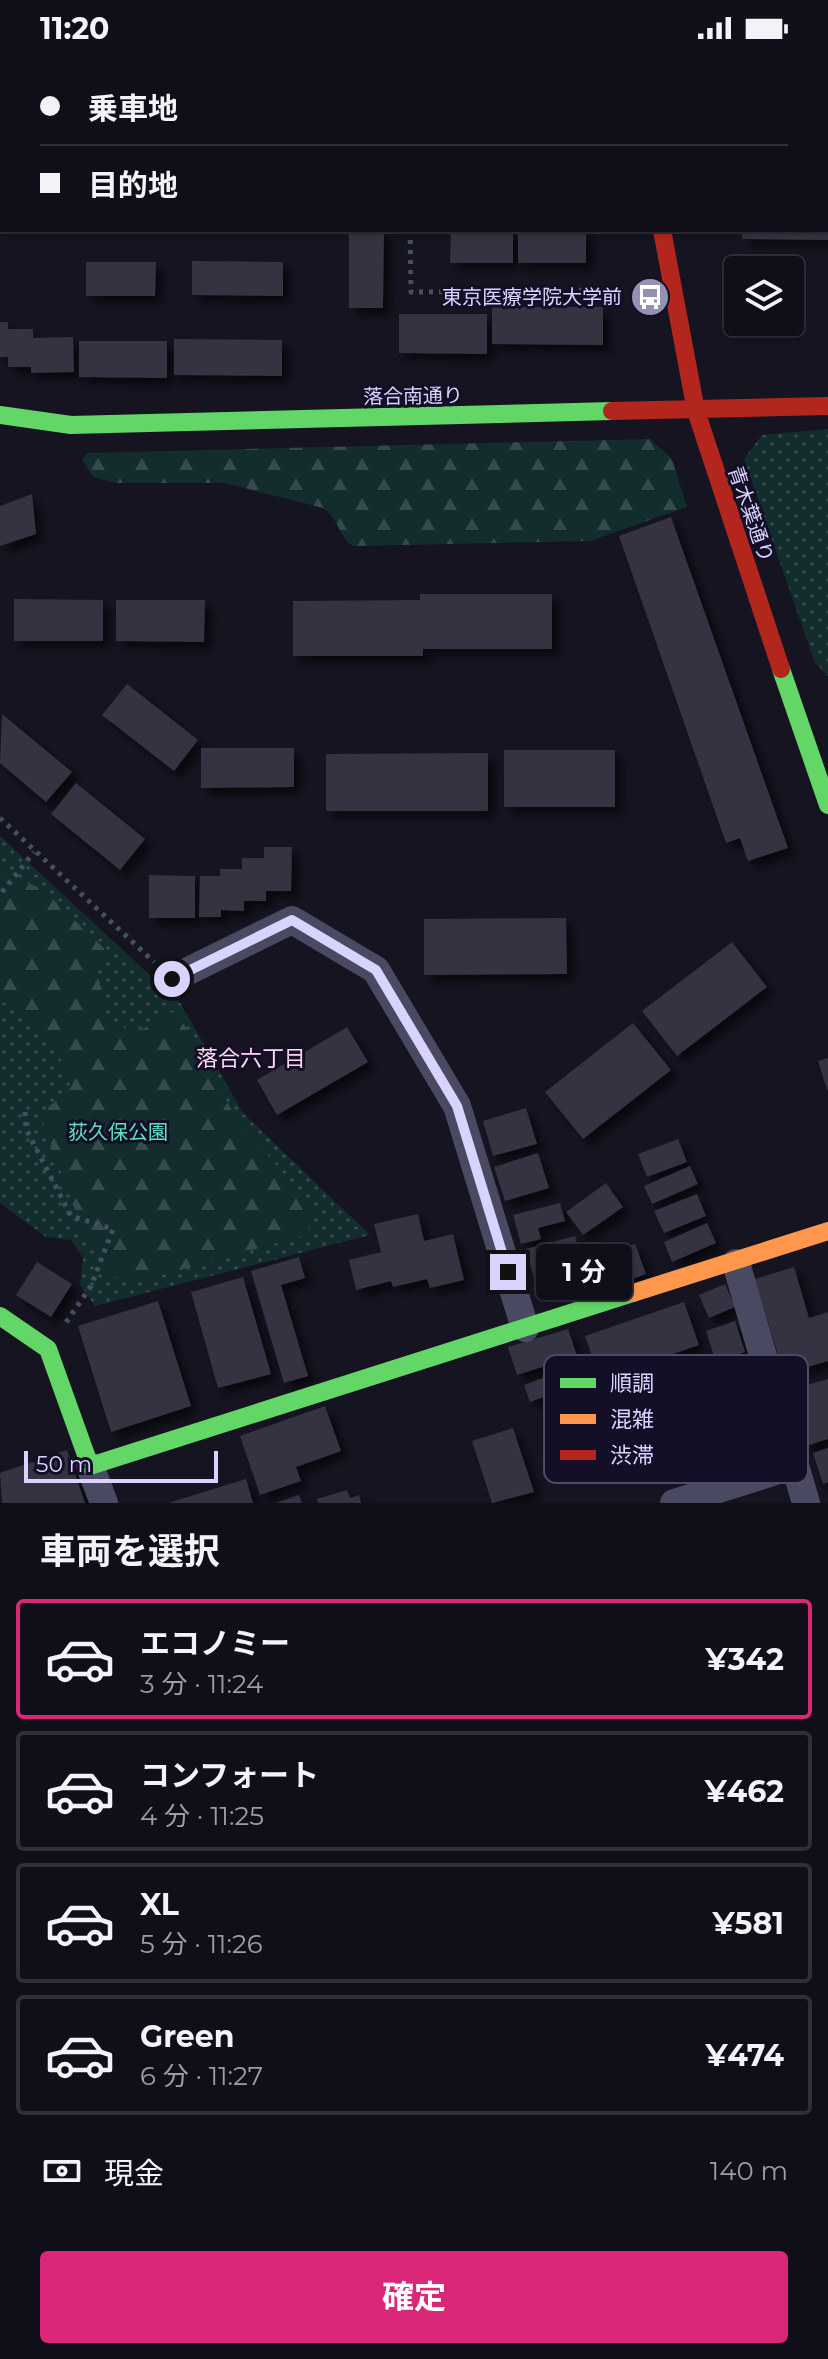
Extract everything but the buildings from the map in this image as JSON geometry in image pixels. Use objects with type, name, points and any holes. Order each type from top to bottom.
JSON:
[{"type":"street","name":"青木葉通り","points":[[662,232],[696,411],[711,465],[826,790]]},
{"type":"street","name":"落合南通り","points":[[0,415],[71,425],[828,406]]},
{"type":"street","points":[[172,979],[292,920],[376,970],[457,1106],[525,1328]]},
{"type":"street","points":[[90,1466],[736,1263],[828,1231]]},
{"type":"street","points":[[736,1263],[763,1355]]},
{"type":"street","points":[[0,1316],[48,1349],[104,1503]]},
{"type":"street","points":[[674,1503],[738,1483]]},
{"type":"street","points":[[800,1483],[806,1503]]},
{"type":"path","points":[[410,232],[411,292],[597,290]]},
{"type":"path","points":[[0,818],[172,979]]},
{"type":"path","points":[[2,892],[34,852]]},
{"type":"path","points":[[25,1112],[26,1129],[71,1216],[113,1229],[91,1286],[48,1349]]},
{"type":"green space","points":[[828,429],[828,676],[815,663],[744,459],[762,435]]},
{"type":"green space","points":[[650,439],[672,459],[687,507],[590,541],[353,546],[323,508],[225,483],[115,483],[93,477],[82,459],[87,453]]},
{"type":"green space","name":"荻久保公園","points":[[0,836],[181,1004],[243,1113],[370,1235],[95,1306],[80,1285],[83,1258],[71,1240],[46,1237],[0,1203]]},
{"type":"green space","name":"荻久保公園","points":[[0,873],[41,888],[108,952],[97,969],[106,1016],[134,1034],[176,1010],[236,1118],[316,1211],[306,1235],[137,1282],[112,1276],[88,1245],[40,1115],[72,1086],[67,1072],[46,1035],[26,1016],[0,1001]]},
{"type":"traffic: fast","points":[[0,415],[71,425],[612,411]]},
{"type":"traffic: fast","points":[[781,669],[828,805]]},
{"type":"traffic: fast","points":[[0,1316],[48,1349],[90,1466],[633,1293]]},
{"type":"traffic: slow","points":[[633,1293],[828,1231]]},
{"type":"traffic: jam","points":[[662,232],[696,411],[781,669]]},
{"type":"traffic: jam","points":[[612,411],[828,406]]},
{"type":"place","name":"東京医療学院大学前","points":[[650,297]]},
{"type":"district","name":"落合六丁目","points":[[251,1058]]},
{"type":"route","points":[[172,979],[292,920],[376,970],[457,1106],[508,1272]]}]
